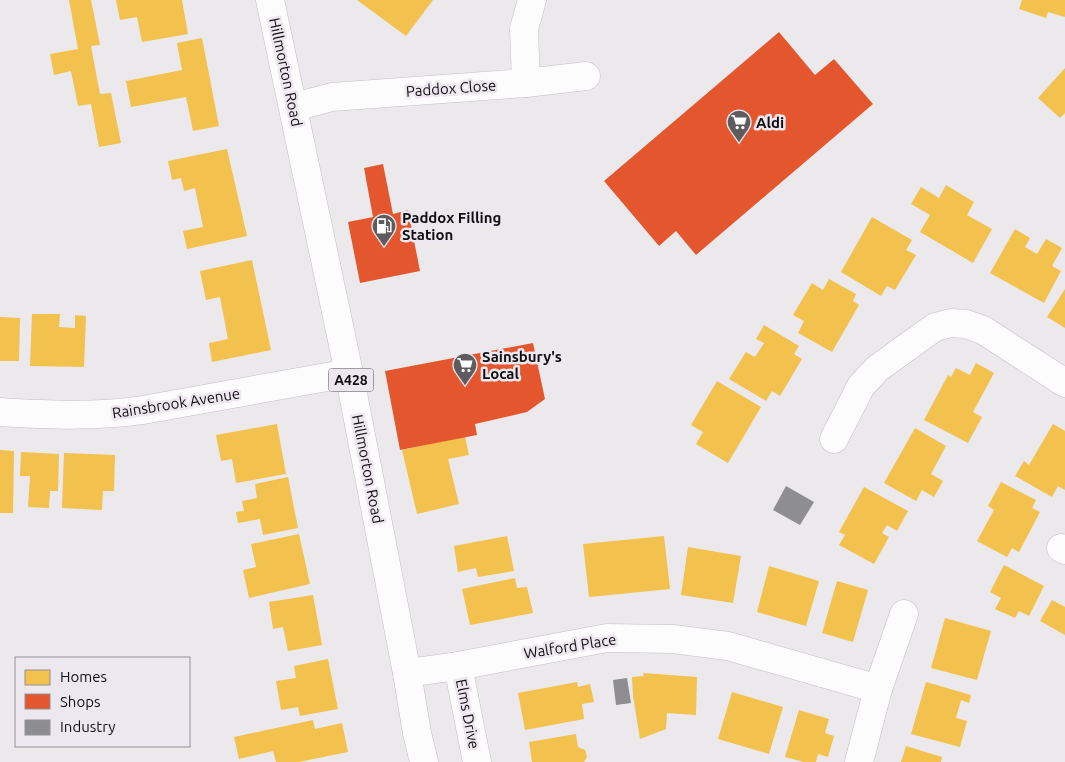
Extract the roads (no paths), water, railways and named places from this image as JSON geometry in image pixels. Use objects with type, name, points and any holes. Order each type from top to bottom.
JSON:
[{"type":"main road","name":"Hillmorton Road","points":[[270,0],[349,373],[424,762]]},
{"type":"main road","points":[[526,83],[524,29],[532,0]]},
{"type":"main road","name":"Paddox Close","points":[[294,107],[332,97],[526,83],[586,76]]},
{"type":"main road","points":[[834,439],[861,386],[878,368],[935,327],[951,323],[966,324],[983,330],[1065,383]]},
{"type":"main road","name":"Rainsbrook Avenue","points":[[0,412],[73,416],[113,414],[153,409],[349,373]]},
{"type":"main road","points":[[859,762],[878,690],[904,614]]},
{"type":"main road","name":"Walford Place","points":[[407,673],[458,666],[607,638],[672,639],[728,646],[878,690]]},
{"type":"main road","name":"Elms Drive","points":[[458,666],[477,762]]},
{"type":"place","name":"Aldi","points":[[739,143]]},
{"type":"place","name":"Paddox Filling Station","points":[[384,247]]},
{"type":"place","name":"Sainsbury's Local","points":[[465,386]]}]
